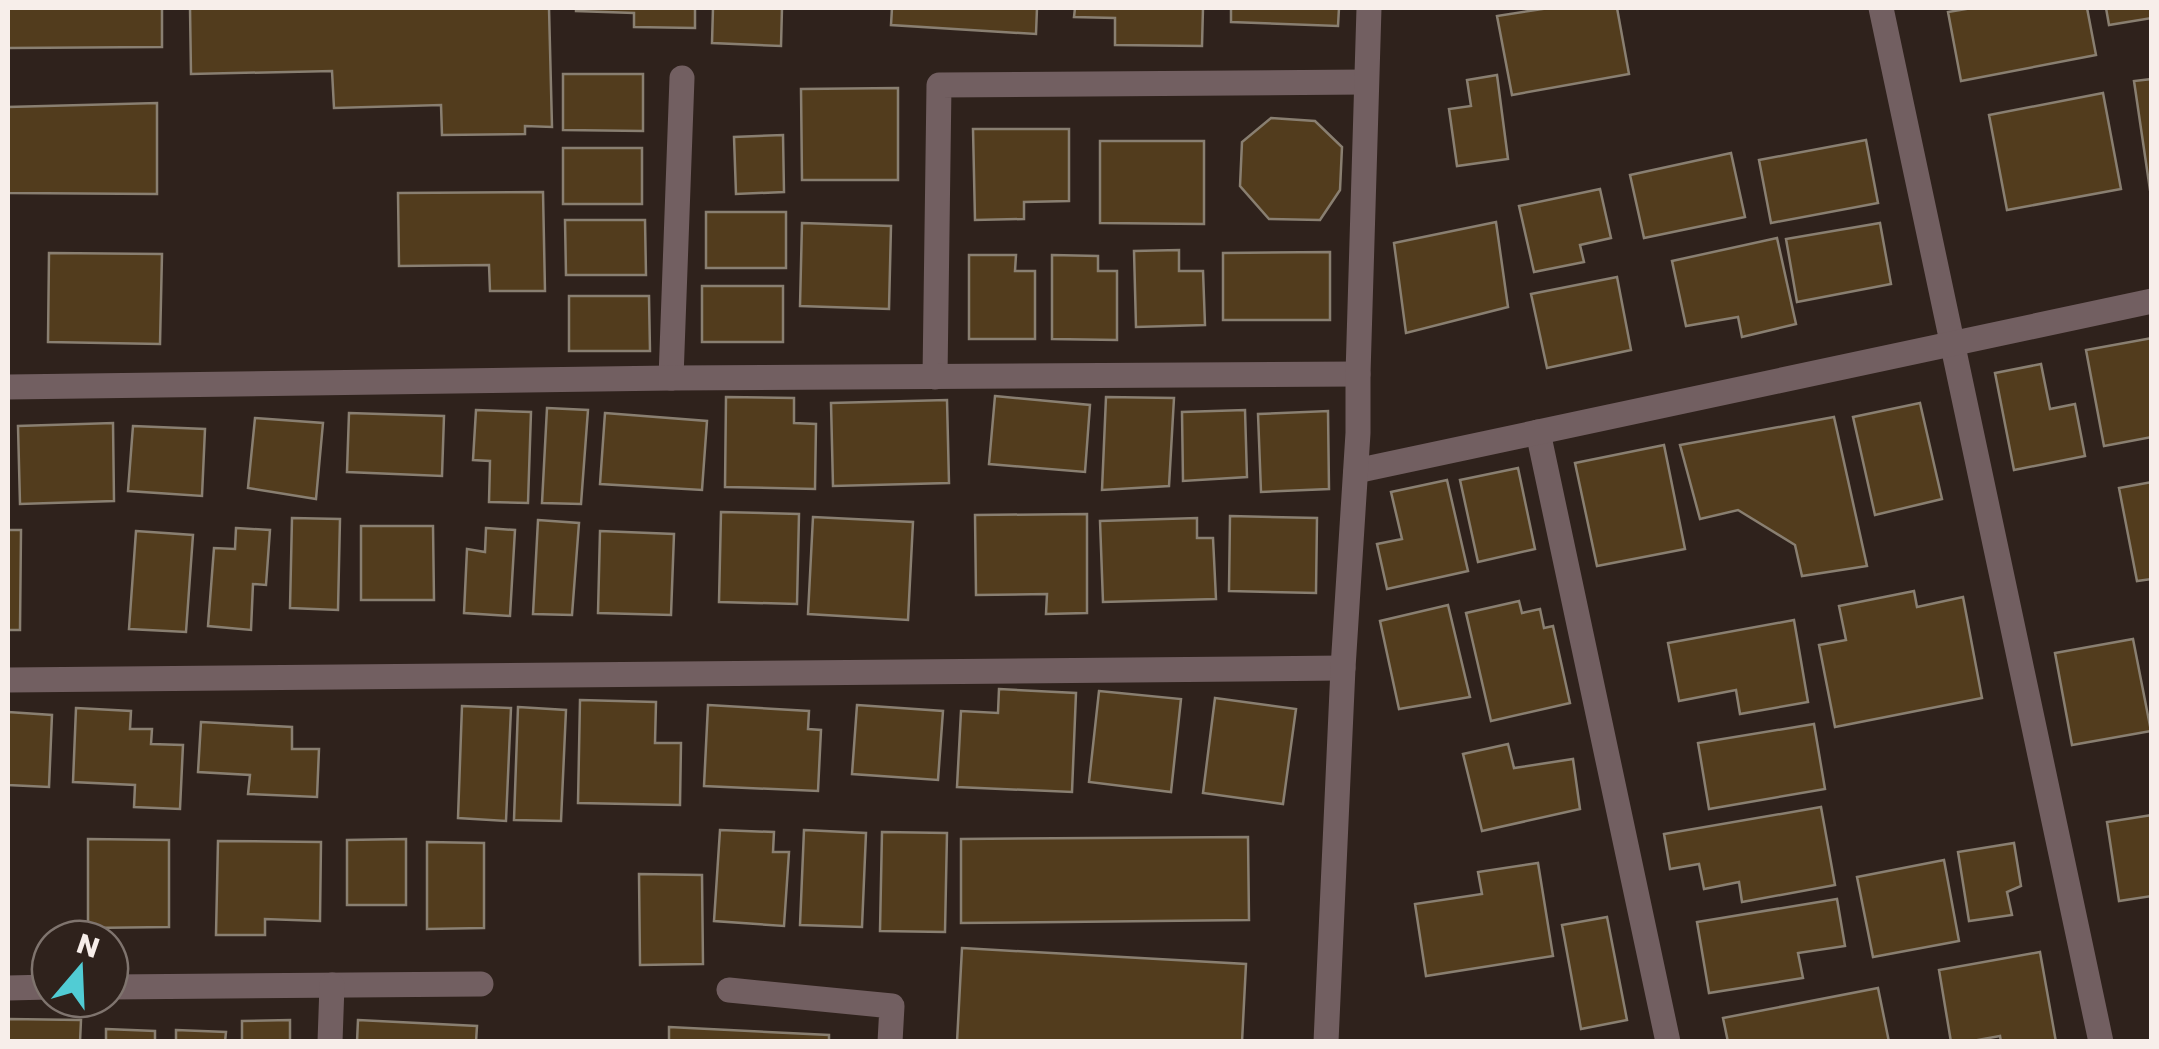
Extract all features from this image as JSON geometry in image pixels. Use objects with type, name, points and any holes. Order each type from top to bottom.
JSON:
[{"type":"street","points":[[1326,1042],[1356,471],[1370,8]]},
{"type":"street","points":[[1882,8],[2100,1042]]},
{"type":"street","points":[[672,378],[682,78]]},
{"type":"street","points":[[935,377],[938,85],[1366,82]]},
{"type":"street","points":[[1356,471],[2152,301]]},
{"type":"street","points":[[8,387],[1358,374]]},
{"type":"street","points":[[1538,432],[1668,1042]]},
{"type":"street","points":[[8,680],[1344,668]]},
{"type":"street","points":[[330,1042],[332,984]]},
{"type":"street","points":[[130,987],[481,984]]},
{"type":"street","points":[[729,990],[892,1006],[890,1042]]},
{"type":"building","points":[[8,8],[162,8],[162,47],[8,48]]},
{"type":"building","points":[[190,8],[549,8],[552,127],[525,126],[525,134],[442,135],[441,105],[334,108],[332,71],[191,74]]},
{"type":"building","points":[[576,8],[695,8],[695,28],[634,27],[634,13]]},
{"type":"building","points":[[713,8],[782,8],[781,46],[712,43]]},
{"type":"building","points":[[892,8],[1037,8],[1036,34],[891,25]]},
{"type":"building","points":[[1075,8],[1203,8],[1202,46],[1115,45],[1115,18],[1074,17]]},
{"type":"building","points":[[1231,8],[1339,8],[1338,26],[1231,22]]},
{"type":"building","points":[[1549,8],[1617,8],[1629,74],[1512,95],[1497,16]]},
{"type":"building","points":[[1972,8],[2087,8],[2096,55],[1961,81],[1948,12]]},
{"type":"building","points":[[2106,8],[2152,8],[2152,18],[2109,25]]},
{"type":"building","points":[[563,74],[643,74],[643,131],[563,130]]},
{"type":"building","points":[[1497,75],[1508,159],[1457,166],[1449,109],[1471,106],[1467,80]]},
{"type":"building","points":[[2152,79],[2152,190],[2150,190],[2134,81]]},
{"type":"building","points":[[898,88],[898,180],[802,180],[801,89]]},
{"type":"building","points":[[2103,93],[2121,189],[2007,210],[1989,115]]},
{"type":"building","points":[[157,103],[157,194],[8,193],[8,107]]},
{"type":"building","points":[[1271,118],[1315,121],[1342,147],[1340,190],[1320,220],[1269,219],[1240,186],[1242,142]]},
{"type":"building","points":[[973,129],[1069,129],[1069,201],[1024,202],[1024,219],[975,220]]},
{"type":"building","points":[[783,135],[784,192],[736,194],[734,137]]},
{"type":"building","points":[[1866,140],[1878,203],[1771,223],[1759,160]]},
{"type":"building","points":[[1100,141],[1204,141],[1204,224],[1100,223]]},
{"type":"building","points":[[563,148],[642,148],[642,204],[563,204]]},
{"type":"building","points":[[1731,153],[1745,217],[1644,238],[1630,175]]},
{"type":"building","points":[[1600,189],[1611,238],[1580,245],[1584,262],[1534,272],[1519,206]]},
{"type":"building","points":[[543,192],[545,291],[490,291],[489,265],[399,266],[398,193]]},
{"type":"building","points":[[706,212],[786,212],[786,268],[706,268]]},
{"type":"building","points":[[565,220],[645,220],[646,275],[566,275]]},
{"type":"building","points":[[1496,222],[1508,307],[1406,333],[1394,243]]},
{"type":"building","points":[[802,223],[891,226],[889,309],[800,306]]},
{"type":"building","points":[[1880,223],[1891,284],[1797,302],[1786,239]]},
{"type":"building","points":[[1777,238],[1796,324],[1742,337],[1738,317],[1686,326],[1672,261]]},
{"type":"building","points":[[1179,250],[1179,271],[1203,271],[1205,325],[1136,327],[1134,251]]},
{"type":"building","points":[[1330,252],[1330,320],[1223,320],[1223,253]]},
{"type":"building","points":[[49,253],[162,254],[160,344],[48,342]]},
{"type":"building","points":[[969,255],[1016,255],[1015,271],[1035,271],[1035,339],[969,339]]},
{"type":"building","points":[[1052,255],[1098,256],[1098,271],[1117,271],[1117,340],[1052,339]]},
{"type":"building","points":[[1617,277],[1631,350],[1547,368],[1531,294]]},
{"type":"building","points":[[702,286],[783,286],[783,342],[702,342]]},
{"type":"building","points":[[569,296],[649,296],[650,351],[569,351]]},
{"type":"building","points":[[2152,338],[2152,437],[2104,446],[2086,350]]},
{"type":"building","points":[[2041,364],[2050,409],[2075,404],[2085,456],[2014,470],[1995,373]]},
{"type":"building","points":[[995,396],[1090,405],[1085,472],[989,464]]},
{"type":"building","points":[[726,397],[794,398],[794,423],[816,424],[815,489],[725,487]]},
{"type":"building","points":[[1106,397],[1174,398],[1169,486],[1102,490]]},
{"type":"building","points":[[947,400],[949,483],[833,486],[831,403]]},
{"type":"building","points":[[1920,403],[1942,499],[1875,515],[1853,417]]},
{"type":"building","points":[[547,408],[588,410],[581,504],[542,503]]},
{"type":"building","points":[[476,410],[531,412],[528,503],[489,502],[490,461],[473,460]]},
{"type":"building","points":[[1245,410],[1247,477],[1183,481],[1182,412]]},
{"type":"building","points":[[1328,411],[1329,489],[1261,492],[1258,414]]},
{"type":"building","points":[[349,413],[444,416],[442,476],[347,472]]},
{"type":"building","points":[[605,413],[707,421],[702,490],[600,484]]},
{"type":"building","points":[[1834,417],[1867,566],[1802,576],[1795,545],[1738,510],[1700,519],[1680,445]]},
{"type":"building","points":[[255,418],[323,423],[316,499],[248,488]]},
{"type":"building","points":[[113,423],[114,501],[20,504],[18,426]]},
{"type":"building","points":[[133,426],[205,429],[202,496],[128,491]]},
{"type":"building","points":[[1664,445],[1685,549],[1597,566],[1575,463]]},
{"type":"building","points":[[1518,468],[1535,549],[1478,562],[1460,480]]},
{"type":"building","points":[[1447,480],[1468,571],[1387,589],[1377,544],[1402,539],[1391,492]]},
{"type":"building","points":[[2152,482],[2152,579],[2137,581],[2119,488]]},
{"type":"building","points":[[721,512],[799,514],[797,604],[719,602]]},
{"type":"building","points":[[1087,514],[1087,613],[1046,614],[1047,594],[976,595],[975,515]]},
{"type":"building","points":[[1230,516],[1317,518],[1316,593],[1229,591]]},
{"type":"building","points":[[813,517],[913,522],[908,620],[808,614]]},
{"type":"building","points":[[292,518],[340,519],[338,610],[290,608]]},
{"type":"building","points":[[1197,518],[1197,538],[1213,538],[1216,599],[1103,602],[1100,521]]},
{"type":"building","points":[[538,520],[579,523],[572,615],[533,614]]},
{"type":"building","points":[[361,526],[433,526],[434,600],[361,600]]},
{"type":"building","points":[[236,528],[270,530],[266,585],[253,584],[251,630],[208,626],[214,548],[235,549]]},
{"type":"building","points":[[486,528],[515,530],[510,616],[464,613],[467,549],[485,552]]},
{"type":"building","points":[[8,530],[21,530],[20,630],[8,630]]},
{"type":"building","points":[[136,531],[193,535],[186,632],[129,629]]},
{"type":"building","points":[[600,531],[674,534],[671,615],[598,613]]},
{"type":"building","points":[[1914,591],[1917,607],[1963,597],[1982,698],[1835,727],[1819,645],[1846,640],[1839,606]]},
{"type":"building","points":[[1519,601],[1522,613],[1540,609],[1544,628],[1553,626],[1570,703],[1491,721],[1466,613]]},
{"type":"building","points":[[1448,605],[1470,697],[1399,709],[1380,621]]},
{"type":"building","points":[[1794,620],[1808,702],[1740,714],[1736,690],[1679,701],[1668,643]]},
{"type":"building","points":[[2133,639],[2151,731],[2072,745],[2055,653]]},
{"type":"building","points":[[999,689],[1076,693],[1072,792],[957,787],[961,711],[998,713]]},
{"type":"building","points":[[1099,691],[1181,699],[1171,792],[1089,782]]},
{"type":"building","points":[[1215,698],[1296,709],[1283,804],[1203,793]]},
{"type":"building","points":[[580,700],[656,702],[655,743],[681,743],[680,805],[578,803]]},
{"type":"building","points":[[708,705],[809,711],[808,729],[821,730],[818,791],[704,786]]},
{"type":"building","points":[[857,705],[943,711],[938,780],[852,774]]},
{"type":"building","points":[[462,706],[511,708],[506,821],[458,818]]},
{"type":"building","points":[[518,707],[566,710],[561,821],[514,820]]},
{"type":"building","points":[[76,708],[131,711],[130,729],[152,729],[151,744],[183,745],[180,809],[134,807],[135,785],[73,782]]},
{"type":"building","points":[[8,712],[52,715],[49,787],[8,785]]},
{"type":"building","points":[[201,722],[292,727],[292,749],[319,749],[317,797],[248,794],[250,775],[198,772]]},
{"type":"building","points":[[1814,724],[1825,789],[1709,809],[1698,743]]},
{"type":"building","points":[[1508,744],[1514,768],[1573,759],[1580,809],[1482,831],[1463,754]]},
{"type":"building","points":[[1821,807],[1835,885],[1742,902],[1739,882],[1704,889],[1699,864],[1670,869],[1664,834]]},
{"type":"building","points":[[2152,815],[2152,896],[2119,901],[2107,822]]},
{"type":"building","points":[[720,830],[774,832],[773,852],[789,852],[784,926],[714,921]]},
{"type":"building","points":[[804,830],[866,833],[862,927],[800,925]]},
{"type":"building","points":[[882,832],[947,833],[945,932],[880,931]]},
{"type":"building","points":[[1248,837],[1249,920],[961,923],[961,839]]},
{"type":"building","points":[[88,839],[169,840],[169,927],[130,927],[130,919],[88,919]]},
{"type":"building","points":[[406,839],[406,905],[347,905],[347,840]]},
{"type":"building","points":[[218,841],[321,842],[320,921],[265,919],[265,935],[216,935]]},
{"type":"building","points":[[427,842],[484,843],[484,928],[427,929]]},
{"type":"building","points":[[2014,843],[2021,886],[2007,892],[2012,915],[1969,921],[1958,852]]},
{"type":"building","points":[[1944,860],[1959,941],[1873,957],[1857,877]]},
{"type":"building","points":[[1538,863],[1553,956],[1426,976],[1415,904],[1482,894],[1478,872]]},
{"type":"building","points":[[639,874],[702,875],[703,964],[640,965]]},
{"type":"building","points":[[1837,899],[1845,946],[1798,953],[1803,978],[1709,993],[1697,922]]},
{"type":"building","points":[[1607,917],[1627,1020],[1581,1029],[1562,925]]},
{"type":"building","points":[[962,948],[1246,964],[1242,1042],[957,1042]]},
{"type":"building","points":[[2040,952],[2056,1042],[2001,1042],[2000,1036],[1951,1042],[1939,970]]},
{"type":"building","points":[[1878,988],[1889,1042],[1728,1042],[1723,1018]]},
{"type":"building","points":[[8,1019],[81,1020],[80,1042],[8,1042]]},
{"type":"building","points":[[290,1020],[290,1042],[242,1042],[242,1021]]},
{"type":"building","points":[[358,1020],[477,1026],[476,1042],[357,1042]]},
{"type":"building","points":[[669,1027],[829,1035],[829,1042],[669,1042]]},
{"type":"building","points":[[106,1029],[155,1031],[155,1042],[106,1042]]},
{"type":"building","points":[[176,1030],[226,1032],[225,1042],[176,1042]]}]
